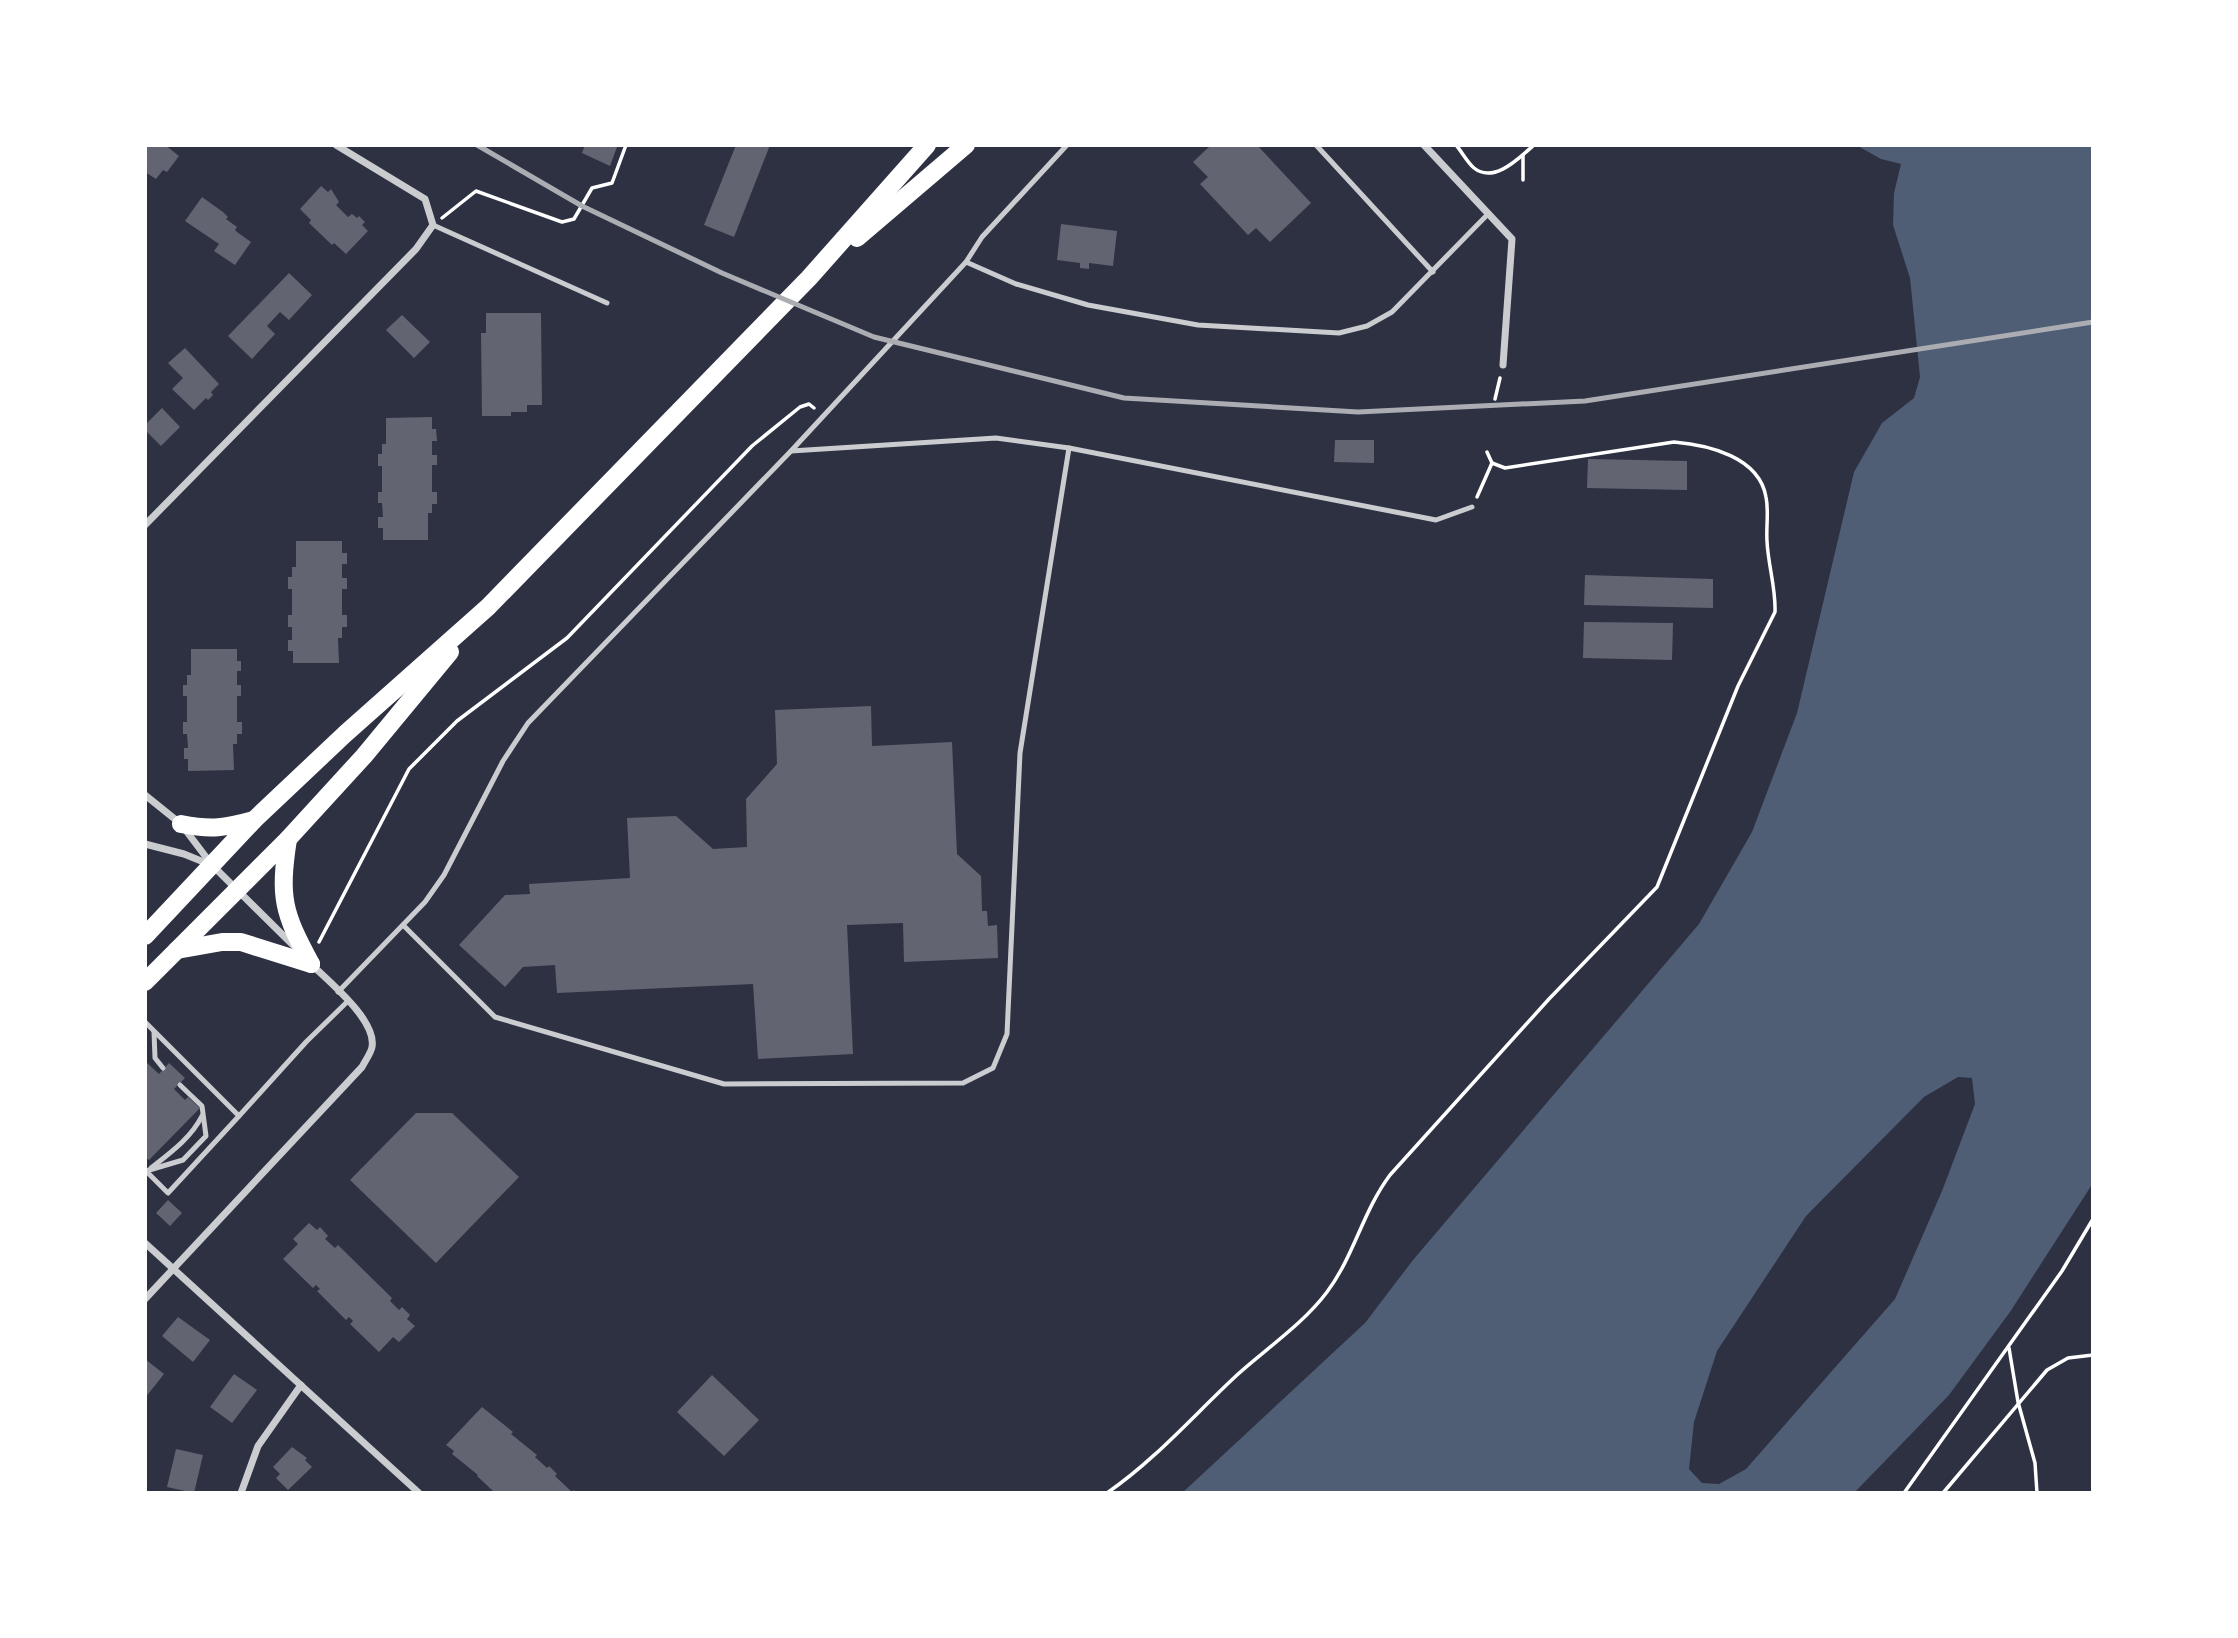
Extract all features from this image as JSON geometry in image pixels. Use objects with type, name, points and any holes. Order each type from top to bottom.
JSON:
[{"type":"main road","points":[[145,936],[254,820],[345,734],[488,607],[809,278],[927,145]]},
{"type":"main road","points":[[809,278],[966,145]]},
{"type":"main road","points":[[145,982],[288,839],[364,756],[488,607]]},
{"type":"main road","points":[[181,824],[206,829],[225,828],[254,820]]},
{"type":"main road","points":[[288,839],[283,875],[284,906],[293,931],[311,964]]},
{"type":"main road","points":[[177,950],[222,942],[242,943],[311,964]]},
{"type":"street","points":[[145,525],[416,249],[433,225],[425,199],[336,145]]},
{"type":"street","points":[[1424,145],[1513,239],[1503,365]]},
{"type":"street","points":[[145,795],[181,824],[212,865],[239,889],[364,1019],[371,1032],[372,1048],[362,1067],[145,1299]]},
{"type":"street","points":[[145,844],[184,853],[212,865]]},
{"type":"street","points":[[145,1243],[419,1493]]},
{"type":"street","points":[[241,1493],[258,1446],[301,1385]]},
{"type":"lane","points":[[338,992],[425,902],[444,876],[503,761],[528,723],[791,451],[965,262],[982,237],[1067,145]]},
{"type":"lane","points":[[1316,145],[1433,272]]},
{"type":"lane","points":[[965,262],[1016,284],[1087,305],[1198,325],[1339,333],[1367,326],[1392,313],[1489,213]]},
{"type":"lane","points":[[433,225],[607,303]]},
{"type":"lane","points":[[791,451],[996,439],[1069,448],[1436,520],[1472,507]]},
{"type":"lane","points":[[403,925],[495,1017],[724,1084],[963,1083],[993,1068],[1007,1034],[1020,753],[1069,448]]},
{"type":"lane","points":[[146,1171],[168,1193],[306,1042],[348,1002]]},
{"type":"lane","points":[[145,1022],[239,1116]]},
{"type":"lane","points":[[153,1032],[155,1058],[163,1068]]},
{"type":"lane","points":[[146,1171],[183,1160],[206,1136],[202,1105],[180,1085]]},
{"type":"lane","points":[[146,1171],[174,1150],[197,1125],[202,1115]]},
{"type":"path","points":[[433,225],[476,191],[562,222],[574,219],[592,188],[612,183],[626,145]]},
{"type":"path","points":[[1456,145],[1475,168],[1483,173],[1502,170],[1534,145]]},
{"type":"path","points":[[1523,155],[1523,180]]},
{"type":"path","points":[[1495,399],[1503,365]]},
{"type":"path","points":[[311,964],[327,926],[409,769],[457,721],[567,638],[752,446],[800,407],[809,404],[824,415]]},
{"type":"path","points":[[1107,1493],[1137,1470],[1327,1292],[1372,1202],[1390,1175],[1549,999],[1657,887],[1738,686],[1775,611],[1776,600],[1767,541],[1766,494],[1758,477],[1733,457],[1692,444],[1674,442],[1505,468],[1492,463],[1487,452]]},
{"type":"path","points":[[1472,507],[1492,463]]},
{"type":"path","points":[[1904,1493],[2009,1348],[2062,1271],[2093,1219]]},
{"type":"path","points":[[2009,1348],[2018,1402],[2035,1463],[2037,1493]]},
{"type":"path","points":[[1943,1493],[2047,1370],[2068,1358],[2093,1355]]},
{"type":"water","points":[[1856,145],[2093,145],[2093,1183],[2010,1312],[1949,1395],[1854,1493],[1182,1493],[1365,1323],[1413,1260],[1699,924],[1752,832],[1797,713],[1854,472],[1882,423],[1914,398],[1920,377],[1910,278],[1893,225],[1894,193],[1901,164],[1881,159]],"holes":[[[1958,1077],[1972,1078],[1975,1104],[1942,1191],[1895,1299],[1746,1469],[1719,1484],[1702,1483],[1689,1469],[1694,1422],[1717,1351],[1806,1216],[1924,1097]]]},
{"type":"building","points":[[145,145],[165,145],[179,156],[167,172],[163,170],[156,179],[145,172]]},
{"type":"building","points":[[585,145],[617,147],[610,166],[582,153]]},
{"type":"building","points":[[736,145],[770,145],[734,237],[704,225]]},
{"type":"building","points":[[1211,145],[1257,145],[1311,203],[1270,242],[1256,228],[1248,235],[1200,184],[1208,177],[1193,162]]},
{"type":"building","points":[[321,186],[328,192],[331,189],[339,202],[336,205],[348,217],[352,214],[357,218],[359,216],[365,222],[362,225],[368,231],[346,254],[309,223],[311,220],[300,209]]},
{"type":"building","points":[[202,197],[223,212],[228,217],[226,219],[237,227],[235,230],[251,242],[235,265],[214,251],[219,244],[185,221]]},
{"type":"building","points":[[1061,224],[1117,231],[1113,266],[1089,263],[1089,269],[1080,268],[1080,263],[1057,260]]},
{"type":"building","points":[[289,273],[312,295],[289,320],[280,312],[267,326],[275,334],[252,359],[228,336]]},
{"type":"building","points":[[486,313],[541,313],[542,405],[527,405],[527,412],[511,412],[511,416],[482,416],[481,333],[486,333]]},
{"type":"building","points":[[402,315],[430,342],[414,358],[386,330]]},
{"type":"building","points":[[185,348],[219,384],[211,392],[213,395],[194,410],[172,389],[183,378],[168,363]]},
{"type":"building","points":[[162,408],[180,427],[161,446],[145,430],[145,425]]},
{"type":"building","points":[[432,417],[432,429],[436,429],[437,441],[432,441],[432,455],[437,455],[437,465],[432,465],[432,492],[437,492],[437,504],[432,504],[432,513],[428,513],[428,540],[383,540],[383,528],[378,528],[378,517],[383,517],[382,503],[378,503],[378,492],[382,492],[382,466],[378,466],[378,454],[382,454],[382,444],[386,444],[386,418]]},
{"type":"building","points":[[1335,440],[1374,440],[1374,463],[1334,462]]},
{"type":"building","points":[[1588,459],[1687,461],[1687,490],[1587,488]]},
{"type":"building","points":[[296,541],[342,541],[342,553],[347,553],[347,564],[342,564],[342,578],[347,578],[347,589],[342,589],[342,615],[347,615],[347,627],[342,627],[342,638],[338,638],[339,663],[293,663],[293,651],[288,651],[288,640],[292,640],[288,615],[292,615],[292,589],[288,589],[288,577],[292,577],[292,567],[296,567]]},
{"type":"building","points":[[1585,575],[1713,579],[1713,608],[1584,605]]},
{"type":"building","points":[[1584,622],[1673,623],[1672,660],[1583,658]]},
{"type":"building","points":[[191,649],[237,649],[237,661],[241,661],[241,671],[237,671],[237,685],[241,685],[241,696],[237,696],[237,722],[242,722],[242,734],[237,734],[237,744],[233,744],[234,770],[188,771],[188,759],[184,759],[184,748],[188,748],[187,734],[183,734],[183,722],[187,722],[187,696],[183,696],[183,685],[187,685],[187,675],[191,675]]},
{"type":"building","points":[[871,706],[872,746],[952,742],[957,854],[981,876],[982,911],[987,911],[988,926],[997,925],[998,958],[904,962],[903,923],[847,925],[853,1054],[758,1059],[753,984],[557,993],[555,965],[523,967],[505,987],[459,945],[505,895],[530,894],[529,884],[630,878],[627,818],[676,816],[713,849],[747,847],[746,799],[777,764],[775,710]]},
{"type":"building","points":[[145,1061],[159,1074],[169,1063],[185,1078],[174,1089],[185,1100],[188,1097],[200,1108],[149,1160],[145,1157]]},
{"type":"building","points":[[416,1113],[452,1113],[519,1177],[436,1263],[350,1180]]},
{"type":"building","points":[[168,1200],[182,1213],[170,1226],[156,1213]]},
{"type":"building","points":[[309,1223],[317,1230],[320,1227],[328,1236],[325,1239],[335,1248],[338,1245],[392,1298],[390,1301],[399,1310],[402,1307],[410,1315],[407,1319],[415,1326],[399,1342],[393,1337],[379,1352],[350,1324],[353,1321],[349,1317],[346,1320],[317,1291],[320,1289],[316,1285],[313,1288],[283,1259],[298,1244],[293,1239]]},
{"type":"building","points":[[178,1317],[210,1340],[193,1362],[162,1336]]},
{"type":"building","points":[[145,1359],[164,1374],[145,1398]]},
{"type":"building","points":[[234,1374],[257,1390],[232,1423],[210,1407]]},
{"type":"building","points":[[712,1375],[759,1420],[724,1456],[677,1412]]},
{"type":"building","points":[[482,1407],[513,1432],[511,1434],[537,1455],[535,1457],[547,1468],[549,1466],[557,1474],[555,1476],[572,1492],[574,1490],[577,1493],[493,1491],[452,1454],[454,1451],[446,1445]]},
{"type":"building","points":[[292,1447],[307,1458],[305,1460],[312,1467],[288,1490],[276,1478],[280,1474],[273,1467]]},
{"type":"building","points":[[176,1449],[203,1455],[194,1493],[167,1487]]},
{"type":"railway","points":[[477,145],[582,206],[722,273],[874,337],[1124,398],[1358,412],[1585,401],[2093,322]]}]
